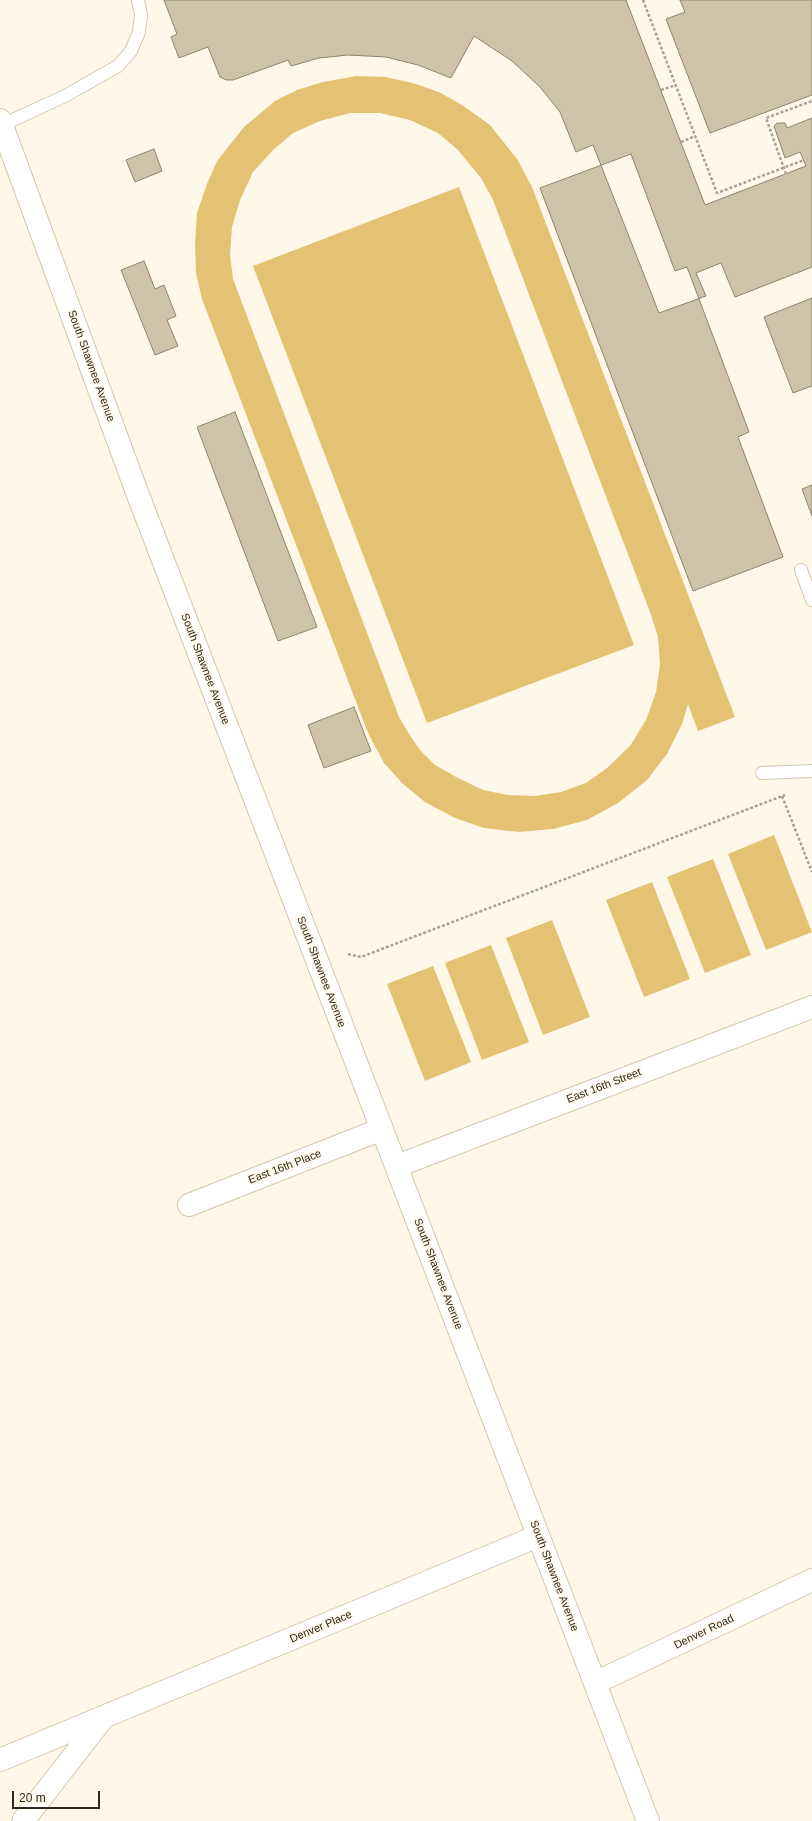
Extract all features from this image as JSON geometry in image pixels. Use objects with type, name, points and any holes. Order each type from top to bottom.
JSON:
[{"type":"street","name":"South Shawnee Avenue","points":[[1,123],[140,501],[648,1821]]},
{"type":"street","name":"East 16th Street","points":[[397,1166],[812,1007]]},
{"type":"street","name":"East 16th Place","points":[[189,1205],[382,1129]]},
{"type":"street","name":"Denver Place","points":[[0,1760],[538,1536]]},
{"type":"street","name":"Denver Road","points":[[595,1683],[812,1580]]},
{"type":"street","name":"Denver Place","points":[[24,1821],[104,1717]]},
{"type":"lane","points":[[1,123],[65,96],[118,66],[131,51],[140,32],[141,15],[138,0]]},
{"type":"lane","points":[[801,570],[812,600]]},
{"type":"lane","points":[[768,773],[812,771]]},
{"type":"path","points":[[643,0],[717,193],[804,160]]},
{"type":"path","points":[[661,90],[676,85]]},
{"type":"path","points":[[786,174],[766,118],[812,101]]},
{"type":"path","points":[[681,142],[695,136]]},
{"type":"path","points":[[768,773],[782,796],[812,872]]},
{"type":"path","points":[[348,954],[361,957],[789,793]]},
{"type":"shaded area","points":[[356,76],[386,77],[416,84],[441,93],[465,107],[490,125],[517,159],[532,187],[735,717],[698,731],[688,704],[682,724],[667,754],[647,780],[618,803],[587,820],[553,829],[519,832],[484,828],[455,818],[425,802],[403,784],[384,763],[368,733],[202,299],[196,273],[195,244],[197,213],[217,161],[244,127],[275,101],[297,90],[323,82]],"holes":[[[350,113],[380,113],[410,120],[438,133],[458,150],[481,178],[493,200],[650,612],[658,637],[660,664],[656,692],[646,720],[630,746],[607,768],[586,783],[561,792],[535,796],[508,795],[483,790],[435,765],[420,750],[409,734],[399,717],[233,279],[230,254],[232,227],[240,200],[253,172],[273,150],[293,133],[320,121]]]},
{"type":"shaded area","points":[[459,187],[634,645],[427,723],[253,266]]},
{"type":"shaded area","points":[[774,835],[812,932],[766,950],[728,854]]},
{"type":"shaded area","points":[[713,859],[751,955],[705,973],[667,877]]},
{"type":"shaded area","points":[[652,882],[690,979],[644,997],[606,900]]},
{"type":"shaded area","points":[[552,920],[590,1017],[543,1035],[506,938]]},
{"type":"shaded area","points":[[491,945],[529,1042],[482,1060],[445,963]]},
{"type":"shaded area","points":[[433,966],[471,1062],[425,1081],[387,984]]},
{"type":"building","points":[[164,0],[626,0],[705,205],[806,166],[800,152],[785,158],[774,126],[777,123],[785,123],[787,128],[812,118],[812,267],[735,297],[721,263],[696,273],[706,296],[659,313],[593,145],[576,152],[560,112],[540,87],[512,61],[474,36],[451,78],[418,65],[386,57],[348,55],[319,58],[291,66],[288,60],[233,80],[226,80],[220,77],[208,47],[179,58],[171,37],[177,34]]},
{"type":"building","points":[[680,0],[812,0],[812,95],[710,133],[666,19],[685,12]]},
{"type":"building","points":[[154,149],[162,171],[135,182],[126,160]]},
{"type":"building","points":[[631,154],[675,271],[687,267],[749,432],[738,437],[783,557],[693,591],[540,188]]},
{"type":"building","points":[[144,261],[155,289],[164,285],[176,316],[167,320],[178,346],[155,355],[121,270]]},
{"type":"building","points":[[812,298],[812,386],[793,393],[764,317]]},
{"type":"building","points":[[235,412],[317,627],[278,641],[197,427]]},
{"type":"building","points":[[812,485],[812,516],[802,489]]},
{"type":"building","points":[[354,707],[371,751],[324,768],[308,725]]}]
